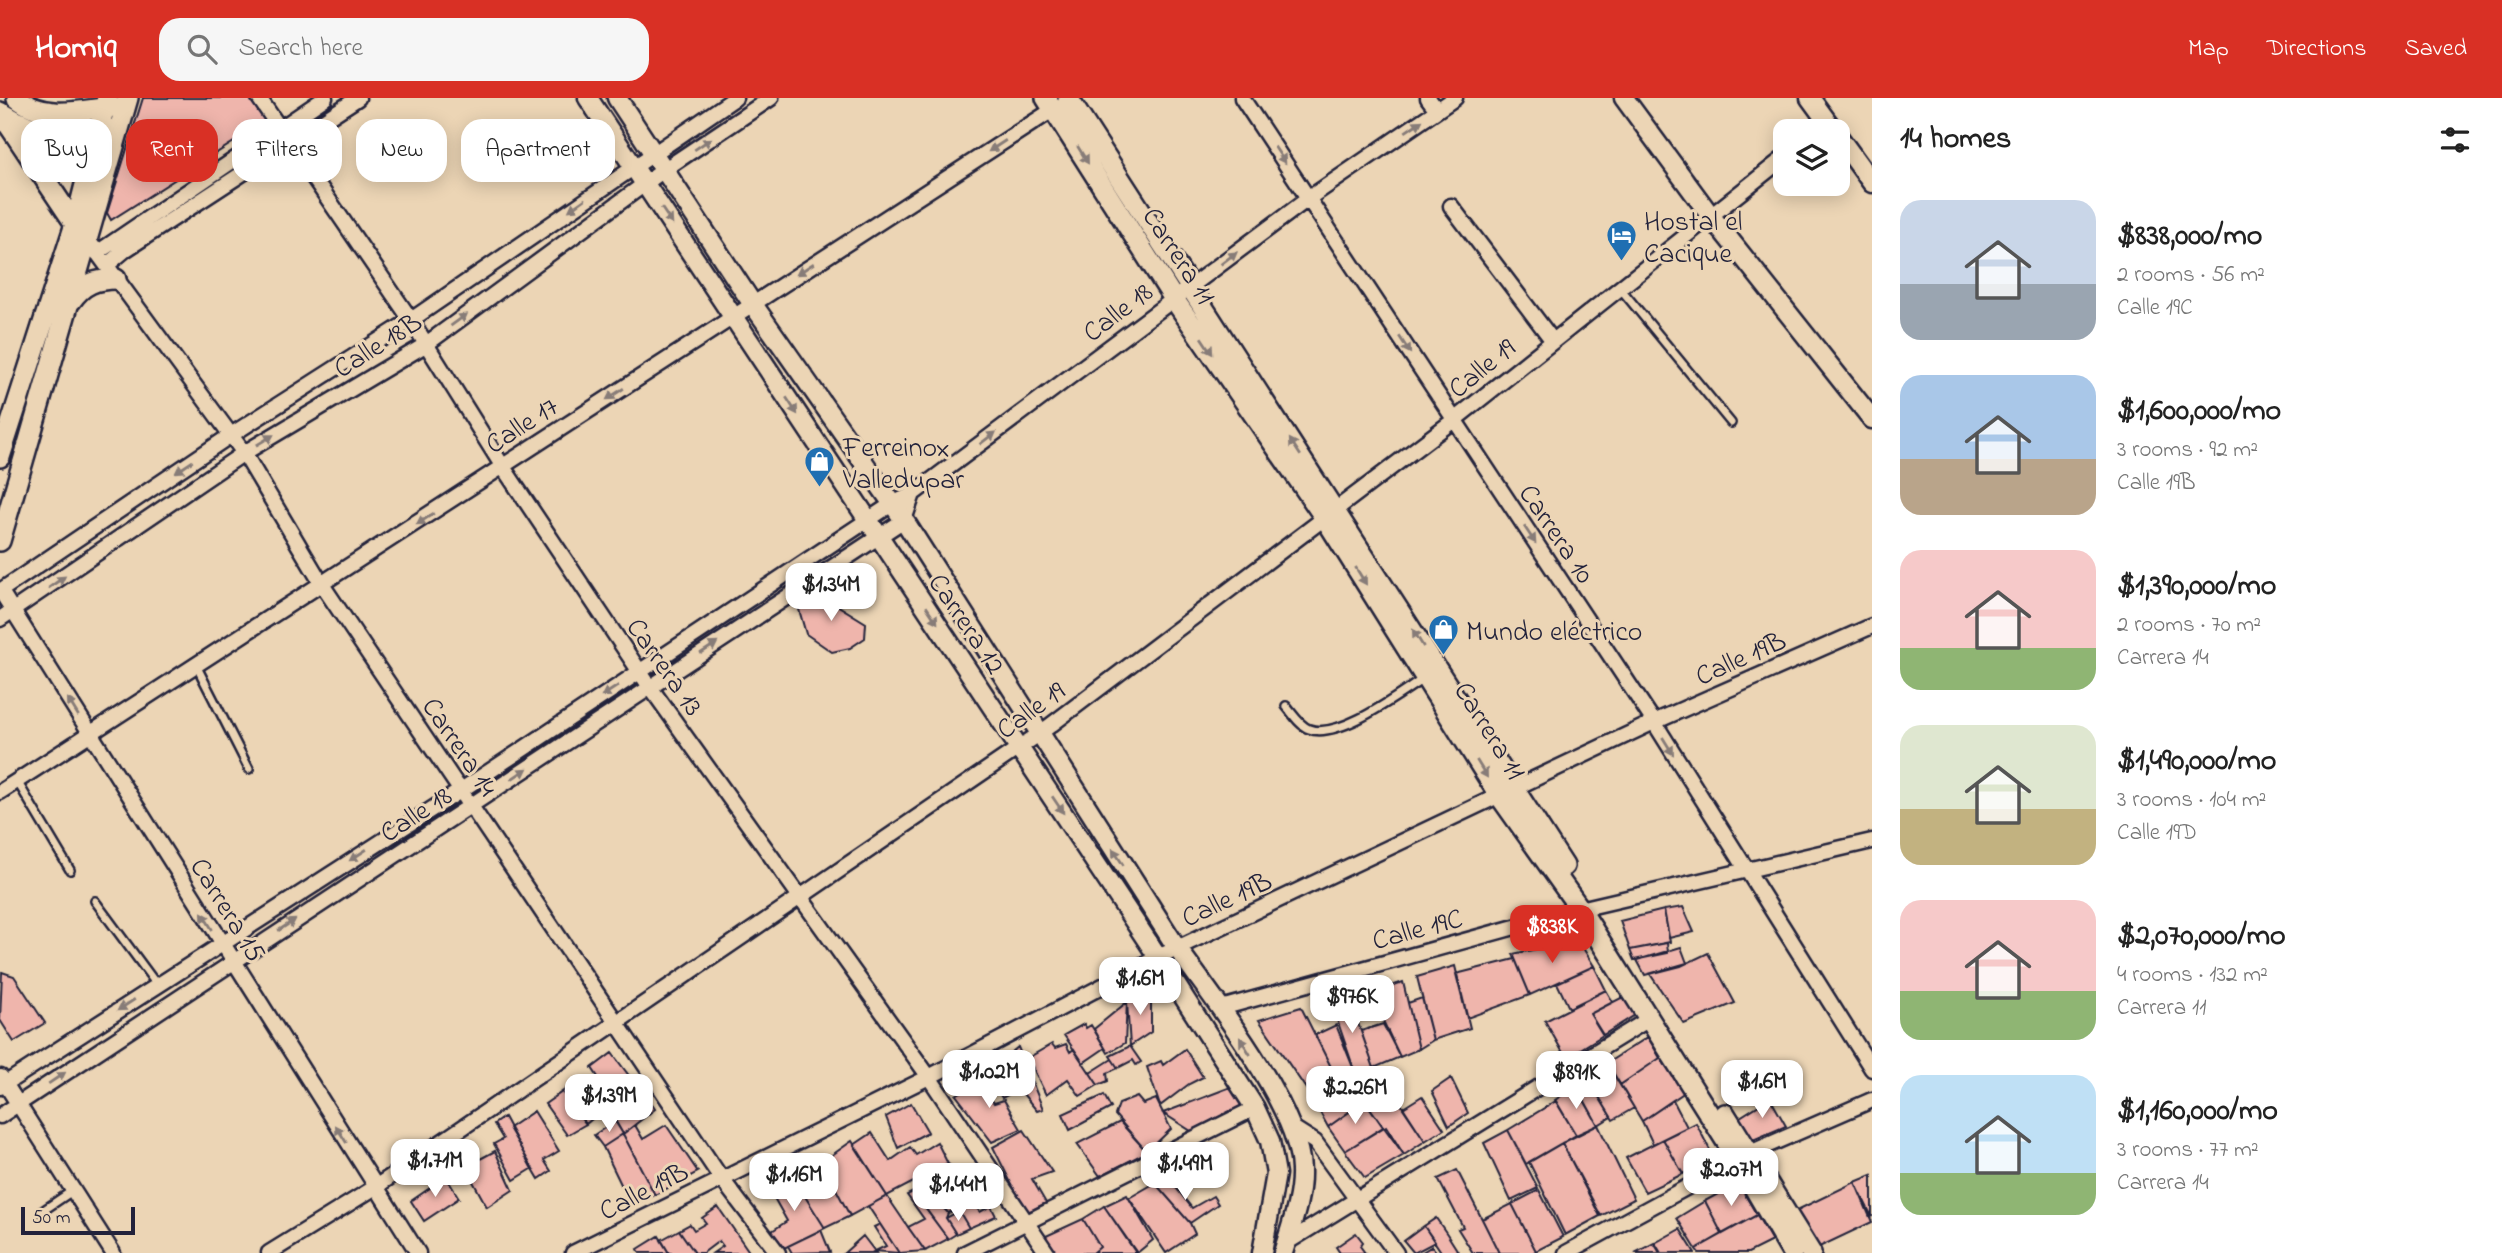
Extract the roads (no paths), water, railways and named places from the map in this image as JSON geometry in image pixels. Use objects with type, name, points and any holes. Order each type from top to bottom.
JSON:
[{"type":"main road","points":[[16,98],[24,104],[55,113],[116,103]]},
{"type":"main road","name":"Carrera 11","points":[[1061,100],[1182,293],[1331,514],[1506,791],[1585,908],[1744,1156],[1792,1253]]},
{"type":"main road","points":[[0,541],[70,301],[93,247],[118,127],[116,103]]},
{"type":"main road","points":[[105,119],[116,103]]},
{"type":"main road","points":[[0,112],[21,125]]},
{"type":"main road","points":[[0,112],[75,225]]},
{"type":"main road","points":[[112,128],[118,127]]},
{"type":"main road","points":[[0,457],[75,225],[85,182]]},
{"type":"main road","points":[[70,301],[78,290],[111,272]]},
{"type":"main road","name":"Carrera 11","points":[[1585,908],[1649,1019],[1811,1253]]},
{"type":"street","name":"Carrera 13","points":[[259,98],[273,119]]},
{"type":"street","points":[[294,119],[325,98]]},
{"type":"street","points":[[326,119],[358,98]]},
{"type":"street","name":"Carrera 12","points":[[588,98],[734,316],[866,521],[879,536],[1020,748],[1255,1108],[1270,1141],[1276,1174],[1262,1253]]},
{"type":"street","name":"Carrera 12","points":[[617,98],[751,303],[904,520],[1177,948],[1221,1008],[1281,1104],[1293,1128],[1300,1154],[1301,1181],[1285,1248]]},
{"type":"street","name":"Calle 18B","points":[[0,590],[231,435],[411,320],[653,152],[714,104],[735,98]]},
{"type":"street","name":"Calle 18B","points":[[0,619],[244,453],[425,345],[665,169],[771,98]]},
{"type":"street","name":"Carrera 10","points":[[1242,98],[1654,722],[1872,1069]]},
{"type":"street","name":"Calle 18","points":[[2,1082],[460,790],[892,504],[913,494],[1432,104],[1455,98]]},
{"type":"street","points":[[1624,98],[1710,215],[1872,419]]},
{"type":"street","points":[[1810,98],[1822,119]]},
{"type":"street","name":"Calle 17","points":[[6,786],[323,586],[1061,100]]},
{"type":"street","points":[[1850,154],[1872,183]]},
{"type":"street","points":[[93,247],[232,159]]},
{"type":"street","points":[[1855,159],[1872,169]]},
{"type":"street","name":"Calle 19","points":[[269,1253],[374,1188],[615,1021],[1020,748],[1454,420],[1773,166]]},
{"type":"street","points":[[111,272],[125,250],[232,180]]},
{"type":"street","name":"Carrera 13","points":[[315,182],[411,320],[503,467],[639,672],[929,1077],[1047,1253]]},
{"type":"street","points":[[1451,206],[1553,341]]},
{"type":"street","name":"Carrera 14","points":[[93,247],[244,453],[323,586],[721,1178],[778,1253]]},
{"type":"street","points":[[904,520],[913,494]]},
{"type":"street","name":"Calle 18","points":[[0,1116],[904,520]]},
{"type":"street","name":"Carrera 15","points":[[0,590],[374,1188],[418,1253]]},
{"type":"street","name":"Calle 19B","points":[[573,1253],[929,1077],[1158,957],[1654,722],[1872,626]]},
{"type":"street","name":"Calle 19C","points":[[1221,1008],[1585,908],[1872,841]]},
{"type":"street","points":[[1285,1248],[1649,1019]]},
{"type":"street","points":[[2,1082],[113,1253]]},
{"type":"street","points":[[1566,1253],[1744,1156],[1872,1100]]},
{"type":"street","points":[[965,1253],[1255,1108]]},
{"type":"street","points":[[1293,1128],[1315,1142],[1396,1253]]},
{"type":"lane","points":[[1620,287],[1731,423]]},
{"type":"lane","points":[[197,667],[249,769]]},
{"type":"lane","points":[[1286,706],[1304,727],[1325,731],[1357,719],[1432,674]]},
{"type":"lane","points":[[6,786],[70,870]]},
{"type":"lane","points":[[95,901],[157,985]]},
{"type":"lane","points":[[41,1212],[72,1191]]},
{"type":"place","name":"Hostal el Cacique","points":[[1621,263]]},
{"type":"place","name":"Ferreinox Valledupar","points":[[820,489]]},
{"type":"place","name":"Mundo eléctrico","points":[[1443,657]]}]
